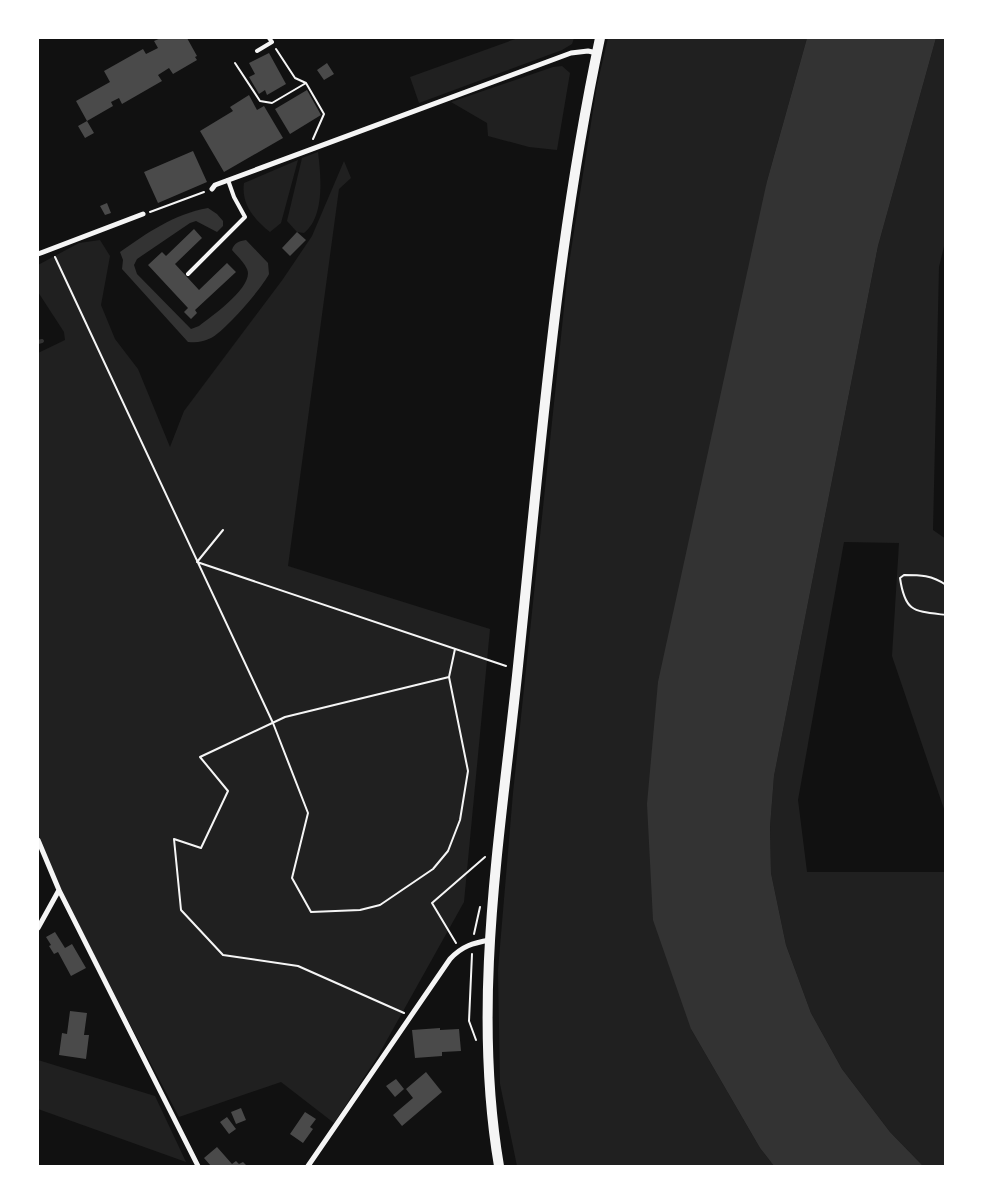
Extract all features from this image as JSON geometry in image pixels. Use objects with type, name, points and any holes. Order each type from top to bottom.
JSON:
[{"type":"main road","points":[[500,1166],[491,1111],[486,1032],[490,940],[550,356],[570,198],[600,38]]},
{"type":"street","points":[[212,189],[228,180],[571,53],[588,51],[597,53]]},
{"type":"street","points":[[38,254],[143,214]]},
{"type":"street","points":[[38,840],[60,890],[198,1166]]},
{"type":"street","points":[[38,928],[60,890]]},
{"type":"street","points":[[308,1166],[450,959],[459,950],[472,943],[490,940]]},
{"type":"lane","points":[[257,51],[271,40]]},
{"type":"lane","points":[[188,274],[245,216],[234,197],[228,180]]},
{"type":"path","points":[[271,40],[295,78],[306,83],[324,114],[310,149]]},
{"type":"path","points":[[235,63],[260,101],[272,103],[306,83]]},
{"type":"path","points":[[143,214],[160,210],[212,189]]},
{"type":"path","points":[[51,248],[273,723],[308,813],[292,878],[310,912],[360,910],[380,904],[433,869],[448,851],[460,820],[468,771],[449,677],[455,649]]},
{"type":"path","points":[[197,562],[223,530]]},
{"type":"path","points":[[197,562],[509,667]]},
{"type":"path","points":[[946,585],[937,578],[922,575],[904,575],[900,578],[902,596],[908,606],[923,612],[946,616]]},
{"type":"path","points":[[411,1016],[298,966],[223,955],[180,910],[174,839],[201,848],[228,791],[200,757],[285,717],[449,677]]},
{"type":"path","points":[[453,935],[432,903],[489,853],[498,850]]},
{"type":"path","points":[[469,1021],[472,943]]},
{"type":"shaded area","points":[[518,38],[574,38],[572,44],[562,50],[419,103],[410,77]]},
{"type":"shaded area","points":[[608,38],[807,38],[767,181],[691,1029],[760,1148],[774,1166],[517,1166],[500,1084],[498,970],[513,793],[568,270],[597,85]]},
{"type":"shaded area","points":[[807,38],[936,38],[878,246],[774,776],[770,827],[771,873],[786,945],[811,1013],[842,1069],[890,1132],[923,1166],[774,1166],[760,1148],[691,1029],[653,920],[647,804],[658,682],[767,181]]},
{"type":"shaded area","points":[[936,38],[945,38],[946,238],[939,267],[933,530],[946,539],[945,812],[892,656],[899,543],[844,542],[798,800],[807,872],[945,872],[945,1166],[923,1166],[890,1132],[842,1069],[811,1013],[786,945],[771,873],[770,827],[774,776],[878,246]]},
{"type":"shaded area","points":[[562,66],[570,73],[557,150],[529,147],[488,136],[487,123],[451,102],[553,67]]},
{"type":"shaded area","points":[[318,152],[320,195],[318,206],[311,226],[304,233],[297,232],[287,221],[302,158]]},
{"type":"shaded area","points":[[298,160],[281,223],[270,232],[250,210],[245,198],[244,183]]},
{"type":"shaded area","points":[[344,161],[351,178],[339,189],[288,566],[490,629],[464,902],[378,1056],[334,1123],[281,1082],[179,1117],[77,924],[38,836],[38,353],[65,340],[64,332],[38,292],[38,265],[79,243],[100,240],[110,256],[101,305],[115,339],[138,369],[170,447],[184,411],[283,279],[312,236]]},
{"type":"shaded area","points":[[208,208],[223,221],[223,226],[217,232],[196,221],[190,223],[137,259],[134,265],[137,274],[191,329],[199,326],[222,308],[245,284],[248,276],[247,269],[232,250],[237,243],[246,240],[268,263],[269,274],[243,309],[217,334],[202,341],[188,342],[122,269],[123,260],[120,252],[151,231],[172,220]]},
{"type":"shaded area","points":[[38,1060],[155,1096],[186,1162],[38,1109]]},
{"type":"building","points":[[161,38],[187,38],[197,56],[195,57],[197,60],[173,74],[169,68],[158,75],[162,81],[122,104],[119,98],[111,102],[113,106],[87,121],[76,101],[110,82],[104,71],[143,49],[146,54],[158,48],[154,41]]},
{"type":"building","points":[[269,53],[286,84],[267,95],[265,90],[259,94],[249,77],[255,74],[249,63]]},
{"type":"building","points":[[327,63],[334,74],[324,80],[317,70]]},
{"type":"building","points":[[307,90],[321,115],[290,134],[275,109]]},
{"type":"building","points":[[249,95],[257,110],[264,106],[283,138],[224,172],[200,131],[233,111],[230,107]]},
{"type":"building","points":[[87,121],[94,133],[85,138],[78,126]]},
{"type":"building","points":[[193,151],[207,182],[158,203],[144,172]]},
{"type":"building","points":[[107,203],[111,213],[105,215],[100,206]]},
{"type":"building","points":[[194,229],[202,238],[175,264],[199,290],[227,263],[236,272],[195,310],[197,313],[191,319],[184,312],[188,308],[148,265],[162,252],[166,256]]},
{"type":"building","points":[[297,232],[306,240],[290,256],[282,248]]},
{"type":"building","points":[[55,932],[65,948],[72,944],[86,968],[71,976],[58,952],[54,954],[49,946],[51,945],[46,937]]},
{"type":"building","points":[[70,1011],[87,1013],[84,1035],[89,1035],[86,1059],[59,1055],[62,1033],[67,1034]]},
{"type":"building","points":[[440,1028],[440,1030],[459,1029],[461,1051],[442,1052],[442,1056],[415,1058],[412,1030]]},
{"type":"building","points":[[426,1072],[442,1092],[402,1126],[393,1115],[413,1098],[406,1089]]},
{"type":"building","points":[[396,1079],[404,1089],[395,1097],[386,1086]]},
{"type":"building","points":[[241,1108],[246,1120],[236,1124],[231,1112]]},
{"type":"building","points":[[305,1112],[316,1119],[310,1127],[313,1129],[303,1143],[290,1134]]},
{"type":"building","points":[[227,1117],[236,1129],[229,1134],[220,1122]]},
{"type":"building","points":[[217,1147],[232,1164],[236,1161],[239,1164],[243,1162],[247,1166],[211,1166],[204,1158]]},
{"type":"waterway","points":[[38,342],[42,341]]}]
